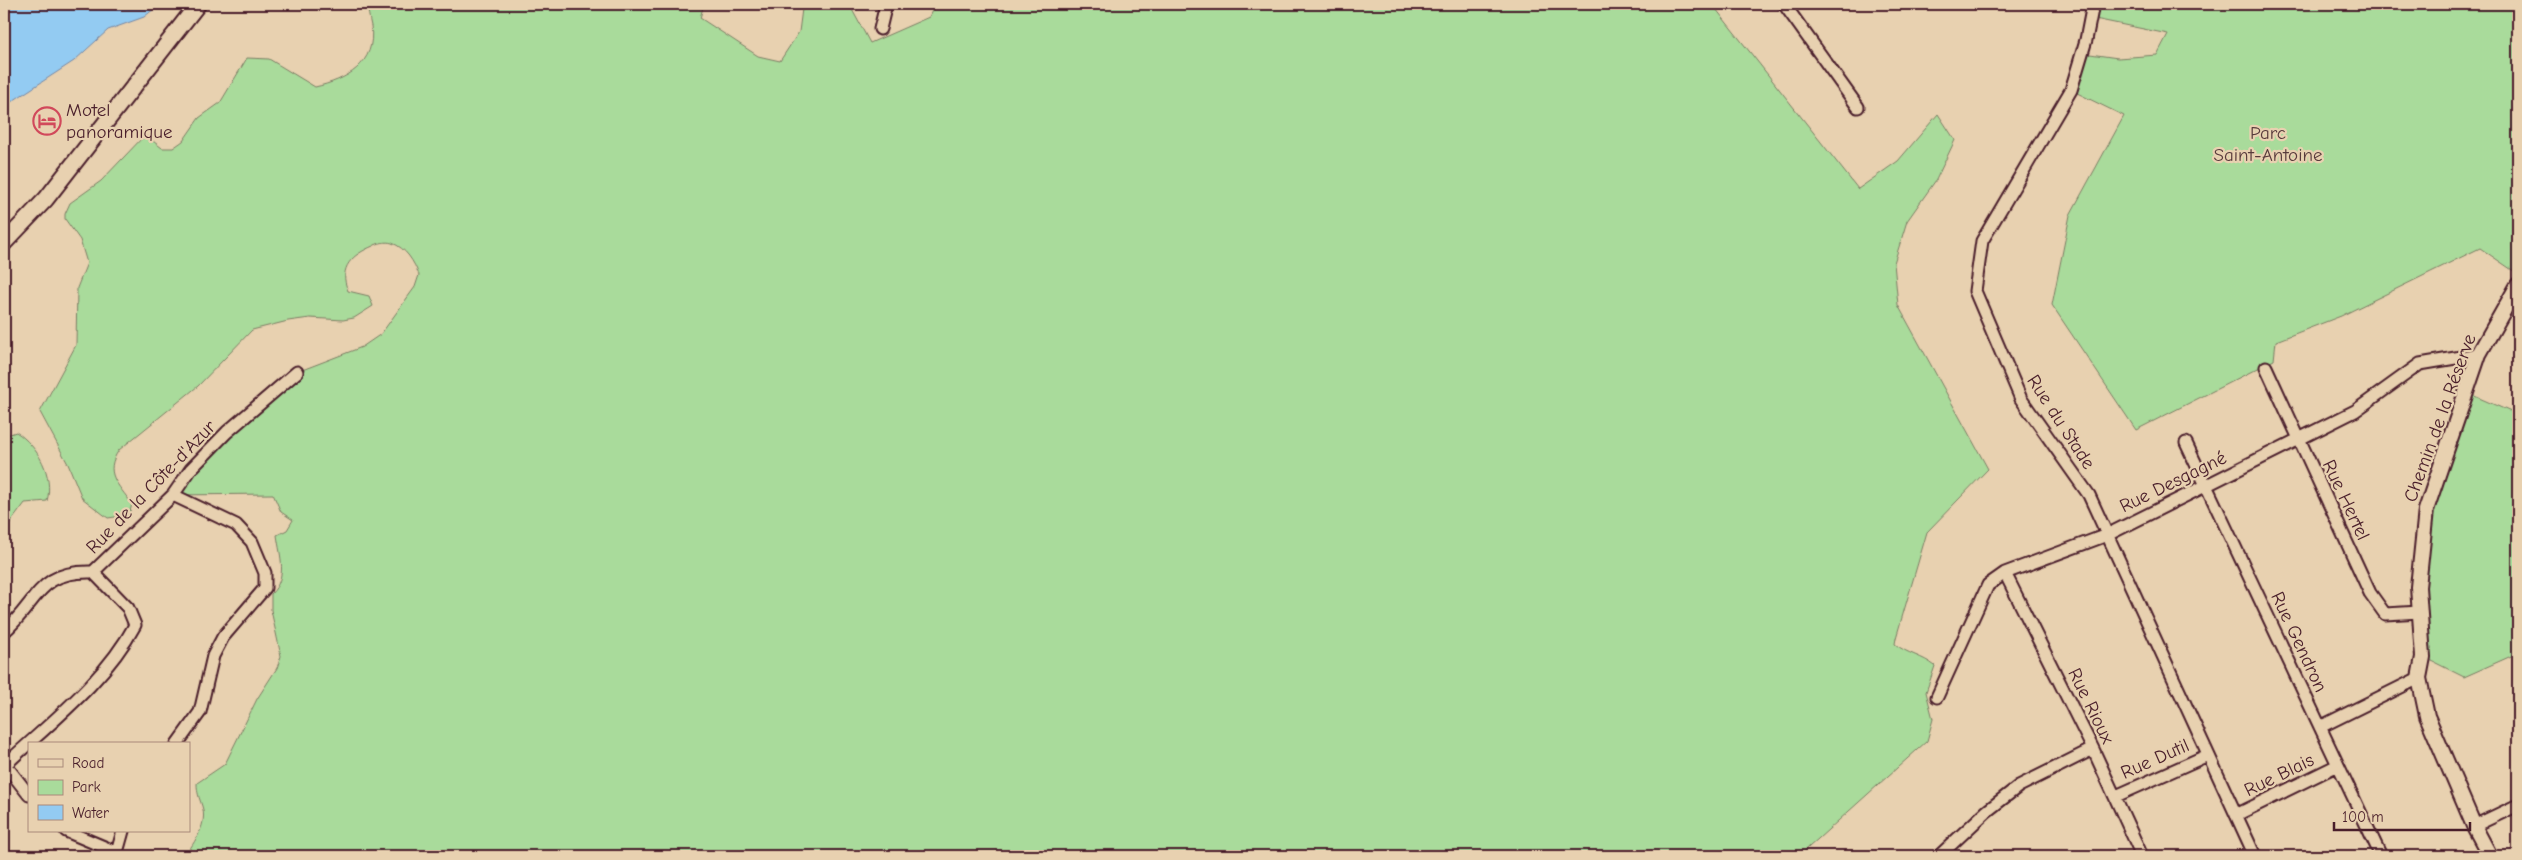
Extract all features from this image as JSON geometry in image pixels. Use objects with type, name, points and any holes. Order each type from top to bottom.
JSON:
[{"type":"main road","points":[[4,243],[46,199],[198,4]]},
{"type":"street","points":[[880,29],[886,4]]},
{"type":"street","points":[[1784,4],[1858,107]]},
{"type":"street","name":"Rue du Stade","points":[[2093,4],[2086,40],[2071,90],[1982,240],[1976,291],[2021,399],[2088,495],[2254,856]]},
{"type":"street","name":"Chemin de la Réserve","points":[[2490,856],[2474,826],[2426,716],[2419,678],[2423,657],[2418,587],[2426,510],[2479,354],[2518,285]]},
{"type":"street","name":"Rue Desgagné","points":[[1938,697],[1988,585],[2005,573],[2107,535],[2355,411],[2420,364],[2479,354]]},
{"type":"street","name":"Rue Hertel","points":[[2266,367],[2370,593],[2385,614],[2420,612]]},
{"type":"street","name":"Rue de la Côte-d'Azur","points":[[4,632],[46,582],[63,574],[93,572],[173,495],[192,469],[227,432],[297,372]]},
{"type":"street","name":"Rue Gendron","points":[[2186,443],[2381,856]]},
{"type":"street","points":[[173,495],[236,525],[252,542],[265,573],[265,588],[223,637],[213,656],[200,712],[178,742]]},
{"type":"street","points":[[28,794],[4,764],[101,675],[126,642],[135,625],[128,608],[93,572]]},
{"type":"street","name":"Rue Rioux","points":[[2005,573],[2094,748],[2142,856]]},
{"type":"street","points":[[2320,727],[2419,678]]},
{"type":"street","points":[[1939,856],[1987,811],[2019,786],[2094,748]]},
{"type":"street","name":"Rue Dutil","points":[[2116,796],[2208,755]]},
{"type":"street","name":"Rue Blais","points":[[2236,815],[2338,765]]},
{"type":"street","points":[[2474,826],[2518,805]]},
{"type":"street","points":[[68,832],[116,854],[123,832]]},
{"type":"green space","points":[[365,4],[704,4],[700,18],[758,56],[780,61],[799,32],[802,9],[806,4],[849,4],[870,43],[929,17],[935,4],[1712,4],[1858,189],[1898,161],[1938,114],[1955,140],[1936,180],[1907,221],[1894,263],[1898,305],[1988,469],[1927,532],[1896,638],[1895,644],[1935,666],[1926,692],[1933,719],[1927,741],[1799,856],[185,856],[202,826],[203,813],[197,783],[225,764],[257,699],[277,668],[281,656],[271,610],[271,594],[280,581],[282,566],[277,535],[287,530],[293,520],[281,512],[273,494],[173,495],[227,432],[297,372],[362,347],[381,334],[415,287],[419,275],[412,260],[397,245],[390,242],[377,244],[353,258],[346,269],[345,275],[348,291],[369,296],[373,306],[354,318],[343,320],[310,318],[288,321],[252,330],[198,386],[119,450],[114,458],[112,472],[132,504],[129,515],[108,518],[82,498],[68,464],[40,412],[76,345],[77,288],[87,263],[80,240],[65,219],[65,214],[70,203],[101,181],[145,135],[162,148],[173,148],[183,141],[199,118],[220,103],[247,58],[269,59],[315,87],[348,75],[364,60],[372,39],[371,26]]},
{"type":"green space","name":"Parc Saint-Antoine","points":[[2088,4],[2518,4],[2518,274],[2480,248],[2341,316],[2276,341],[2274,360],[2136,430],[2052,305],[2070,215],[2124,116],[2071,90],[2076,52],[2118,58],[2157,55],[2168,34],[2085,17]]},
{"type":"green space","points":[[2463,391],[2518,415],[2518,653],[2464,677],[2420,655],[2425,511]]},
{"type":"green space","points":[[16,432],[37,453],[46,472],[49,491],[47,501],[25,503],[4,531],[4,436]]},
{"type":"water","points":[[4,4],[160,4],[144,17],[108,30],[74,61],[11,102],[4,97]]},
{"type":"place","name":"Motel panoramique","points":[[47,121]]}]
